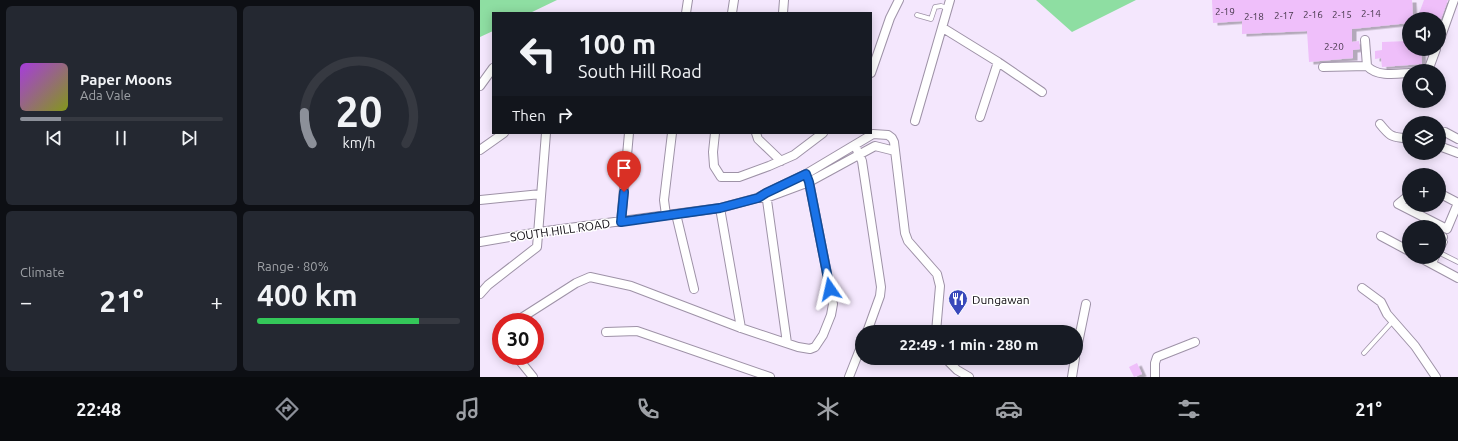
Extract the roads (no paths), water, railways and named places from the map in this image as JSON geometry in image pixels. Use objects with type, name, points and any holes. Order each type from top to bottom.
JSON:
[{"type":"street","points":[[686,12],[688,0]]},
{"type":"street","points":[[732,12],[734,0]]},
{"type":"street","points":[[783,12],[784,0]]},
{"type":"street","points":[[872,70],[890,18],[900,0]]},
{"type":"street","points":[[1446,22],[1454,0]]},
{"type":"street","points":[[915,121],[949,4]]},
{"type":"street","points":[[943,28],[998,62],[1042,92]]},
{"type":"street","points":[[1365,40],[1367,66],[1371,70],[1384,74],[1402,73]]},
{"type":"street","points":[[980,117],[998,62]]},
{"type":"street","points":[[1323,67],[1367,66]]},
{"type":"street","points":[[480,86],[492,69]]},
{"type":"street","points":[[1380,124],[1388,134],[1393,137],[1402,139]]},
{"type":"street","points":[[895,151],[874,146],[872,132],[888,135],[894,142],[905,233],[908,241],[937,274],[939,280],[940,286],[937,325]]},
{"type":"street","points":[[1446,133],[1458,139]]},
{"type":"street","points":[[480,150],[503,134]]},
{"type":"street","points":[[480,294],[488,285],[537,247],[546,134]]},
{"type":"street","points":[[621,222],[629,134]]},
{"type":"street","points":[[666,215],[664,200],[672,134]]},
{"type":"street","points":[[715,134],[713,152],[714,166],[721,177],[739,177],[781,161],[794,155],[822,134]]},
{"type":"street","points":[[756,134],[758,140],[781,161]]},
{"type":"street","name":"SOUTH HILL ROAD","points":[[808,178],[869,134]]},
{"type":"street","points":[[854,146],[860,154],[881,287],[880,296],[869,325]]},
{"type":"street","name":"SOUTH HILL ROAD","points":[[480,242],[539,232],[720,208],[766,196],[860,154],[874,146]]},
{"type":"street","points":[[1446,149],[1458,153]]},
{"type":"street","points":[[529,313],[576,283],[590,277],[631,286],[741,328],[804,349],[810,349],[823,335],[833,304],[808,178]]},
{"type":"street","points":[[480,200],[541,194]]},
{"type":"street","points":[[766,196],[787,343]]},
{"type":"street","points":[[1413,212],[1446,229],[1458,203],[1446,197]]},
{"type":"street","points":[[720,208],[741,328]]},
{"type":"street","points":[[676,214],[694,289]]},
{"type":"street","points":[[1381,236],[1402,248]]},
{"type":"street","points":[[1446,262],[1458,278]]},
{"type":"street","points":[[1362,288],[1382,302],[1389,311],[1393,321],[1415,346],[1436,377]]},
{"type":"street","points":[[1082,325],[1086,304]]},
{"type":"street","points":[[606,332],[637,331],[770,377]]},
{"type":"street","points":[[1155,377],[1155,363],[1157,356],[1195,342]]},
{"type":"street","points":[[849,377],[855,362]]},
{"type":"street","points":[[523,365],[533,377]]},
{"type":"street","points":[[952,365],[957,370],[969,377]]},
{"type":"street","points":[[1072,377],[1074,365]]},
{"type":"lane","points":[[917,16],[931,19],[935,7],[949,4]]},
{"type":"lane","points":[[1446,256],[1458,262]]},
{"type":"lane","points":[[1364,352],[1393,321]]},
{"type":"place","name":"Dungawan","points":[[958,316]]}]
